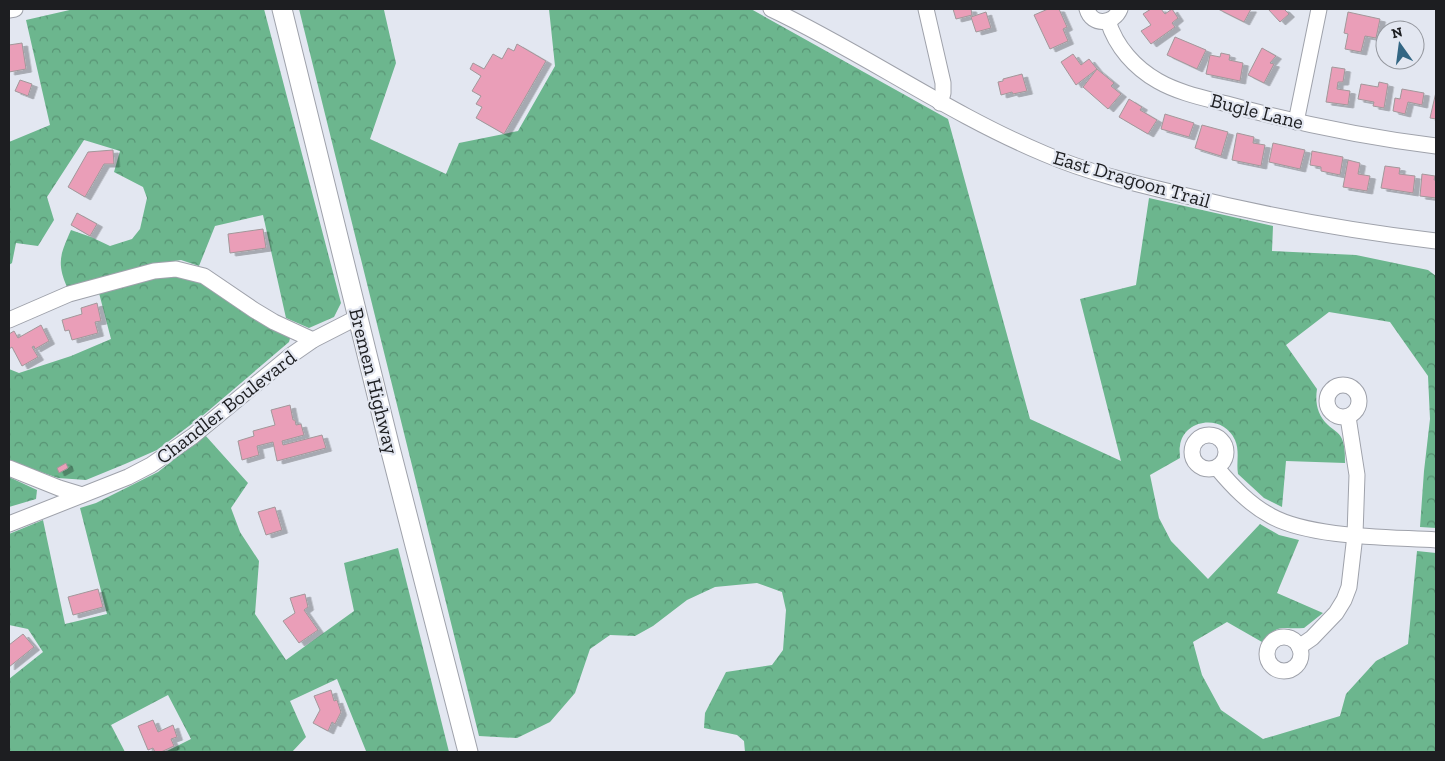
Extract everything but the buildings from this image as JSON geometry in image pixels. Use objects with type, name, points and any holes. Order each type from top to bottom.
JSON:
[{"type":"main road","name":"Bremen Highway","points":[[282,9],[468,752]]},
{"type":"street","points":[[9,10],[15,9]]},
{"type":"street","name":"East Dragoon Trail","points":[[771,9],[811,29],[964,116],[1048,156],[1100,174],[1222,205],[1380,235],[1436,241]]},
{"type":"street","points":[[926,9],[943,83],[940,103]]},
{"type":"street","points":[[1087,9],[1092,18],[1098,21],[1108,21],[1116,16],[1120,9]]},
{"type":"street","points":[[1296,122],[1319,9]]},
{"type":"street","name":"Bugle Lane","points":[[1108,21],[1112,34],[1133,62],[1144,73],[1176,90],[1296,122],[1436,146]]},
{"type":"street","name":"Chandler Boulevard","points":[[9,320],[69,294],[154,272],[176,269],[204,276],[274,322],[313,340]]},
{"type":"street","name":"Chandler Boulevard","points":[[9,524],[128,477],[151,465],[171,452],[290,356],[313,340],[358,317]]},
{"type":"street","points":[[1299,647],[1326,625],[1336,613],[1349,587],[1355,535],[1357,475],[1348,417]]},
{"type":"street","points":[[9,468],[82,495]]},
{"type":"street","points":[[1217,468],[1236,490],[1252,503],[1272,516],[1291,524],[1315,530],[1355,535],[1436,540]]},
{"type":"green space","points":[[74,9],[264,9],[341,303],[334,317],[309,328],[286,318],[263,215],[215,226],[199,266],[181,260],[150,265],[67,287],[62,271],[61,258],[71,230],[110,246],[132,239],[140,229],[147,198],[143,187],[114,172],[120,151],[84,140],[47,197],[54,220],[38,246],[16,243],[12,263],[9,265],[9,142],[50,125],[26,20]]},
{"type":"green space","points":[[299,9],[384,10],[396,63],[370,139],[446,174],[459,143],[518,131],[555,66],[549,9],[751,9],[948,119],[1030,419],[1121,461],[1080,299],[1136,285],[1149,198],[1273,226],[1272,251],[1356,255],[1428,270],[1436,276],[1436,528],[1420,527],[1430,419],[1428,376],[1390,322],[1329,312],[1286,345],[1317,389],[1316,399],[1319,413],[1324,421],[1342,439],[1345,463],[1286,461],[1282,507],[1264,498],[1238,474],[1235,440],[1229,431],[1213,423],[1196,425],[1188,430],[1180,446],[1180,458],[1150,475],[1159,518],[1171,541],[1208,579],[1260,524],[1279,535],[1299,540],[1277,593],[1323,613],[1304,628],[1277,629],[1262,642],[1227,622],[1193,642],[1202,675],[1221,710],[1263,739],[1340,716],[1346,694],[1376,661],[1408,644],[1417,551],[1436,553],[1436,752],[745,752],[744,741],[737,735],[704,728],[705,713],[726,672],[772,665],[783,650],[786,610],[782,592],[757,583],[715,587],[687,600],[653,626],[635,636],[610,635],[590,649],[575,693],[550,722],[517,738],[479,736]]},
{"type":"green space","points":[[168,275],[194,276],[291,335],[289,342],[201,417],[157,450],[125,464],[86,480],[58,478],[9,461],[9,369],[19,373],[71,356],[111,339],[99,293]]},
{"type":"green space","points":[[205,435],[248,483],[231,508],[240,532],[259,561],[255,614],[286,660],[354,611],[344,563],[398,548],[449,752],[365,752],[337,679],[290,701],[306,737],[292,752],[165,752],[191,739],[168,695],[111,725],[125,752],[9,752],[9,679],[43,652],[28,629],[9,625],[9,534],[43,520],[65,624],[107,614],[80,508],[96,503],[158,472]]},
{"type":"green space","points":[[9,477],[37,490],[36,499],[9,507]]}]
